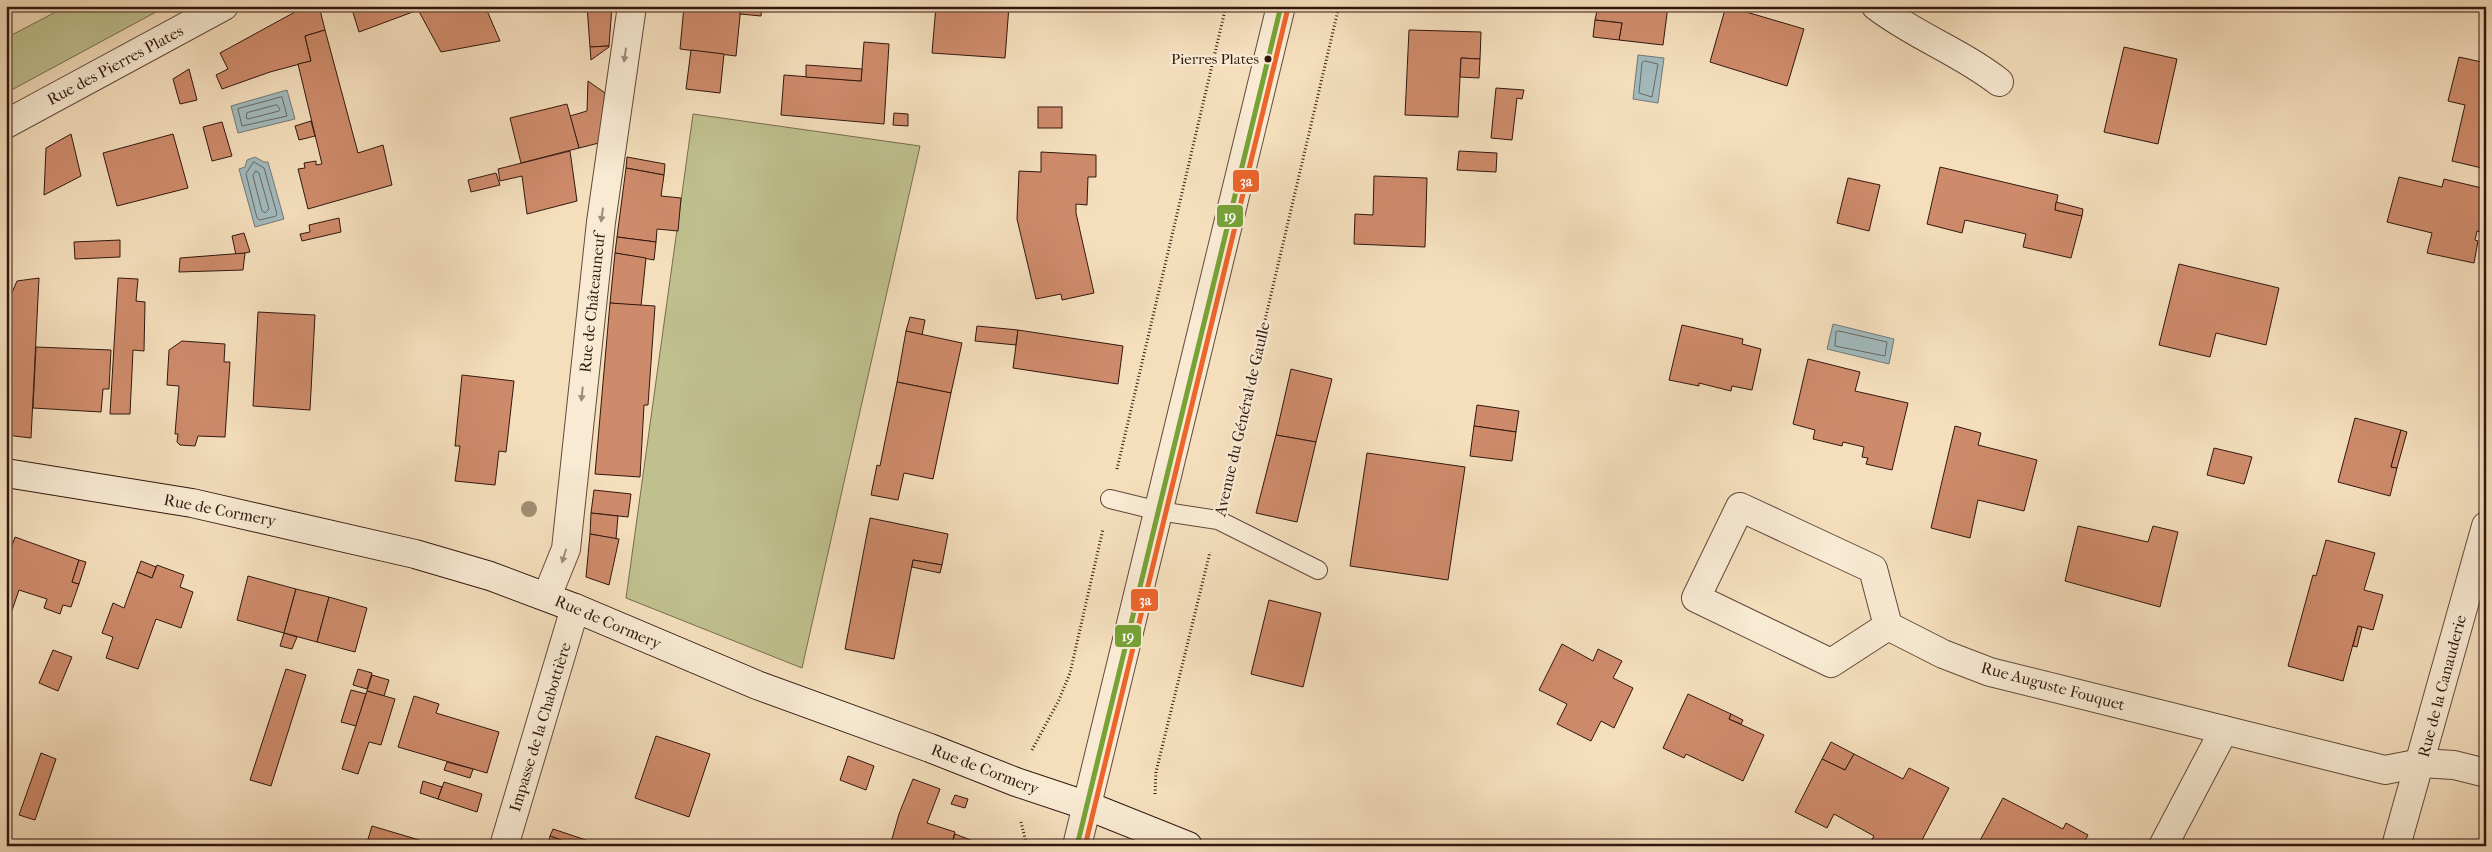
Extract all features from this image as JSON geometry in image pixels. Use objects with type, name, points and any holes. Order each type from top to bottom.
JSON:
[{"type":"street","name":"Rue des Pierres Plates","points":[[6,124],[224,6]]},
{"type":"street","name":"Rue de Châteauneuf","points":[[547,596],[566,549],[600,222],[632,6]]},
{"type":"street","points":[[1077,846],[1281,6]]},
{"type":"street","points":[[1876,6],[1898,23],[1980,67],[1999,82]]},
{"type":"street","name":"Rue de Cormery","points":[[6,473],[192,503],[326,532],[415,554],[490,576],[547,596],[757,685],[930,748],[1016,782],[1088,806],[1188,846]]},
{"type":"street","points":[[1740,507],[1873,568],[1888,626],[1831,663],[1696,598],[1740,507]]},
{"type":"street","name":"Rue de la Canauderie","points":[[2396,846],[2421,763],[2486,526]]},
{"type":"street","name":"Impasse de la Chabottière","points":[[504,846],[575,608]]},
{"type":"street","name":"Rue Auguste Fouquet","points":[[1888,626],[1944,654],[1990,672],[2385,770],[2421,763],[2454,765],[2486,773]]},
{"type":"street","points":[[2163,846],[2224,730]]},
{"type":"lane","points":[[1110,499],[1159,511],[1218,520],[1318,570]]},
{"type":"path","points":[[1016,782],[1059,700],[1070,673],[1226,6]]},
{"type":"path","name":"Avenue du Général de Gaulle","points":[[1154,832],[1156,772],[1218,520],[1339,6]]},
{"type":"green space","points":[[67,6],[167,6],[6,93],[6,38]]},
{"type":"green space","points":[[693,114],[920,146],[802,668],[626,598]]},
{"type":"water","points":[[1638,55],[1664,58],[1658,103],[1633,99]]},
{"type":"water","points":[[287,90],[295,119],[238,133],[231,106]]},
{"type":"water","points":[[255,157],[268,162],[284,219],[255,227],[239,169],[245,167],[247,160]]},
{"type":"water","points":[[1833,324],[1894,339],[1889,364],[1827,349]]},
{"type":"building","points":[[306,6],[319,6],[325,30],[305,36],[311,61],[270,72],[222,89],[216,75],[228,69],[220,53]]},
{"type":"building","points":[[351,6],[416,6],[418,10],[359,32]]},
{"type":"building","points":[[416,6],[485,6],[500,41],[441,52]]},
{"type":"building","points":[[587,6],[612,6],[609,46],[590,47]]},
{"type":"building","points":[[684,6],[741,6],[736,56],[680,49]]},
{"type":"building","points":[[741,6],[762,6],[761,16],[740,14]]},
{"type":"building","points":[[936,6],[1009,6],[1005,58],[932,53]]},
{"type":"building","points":[[1598,6],[1668,6],[1663,45],[1619,40],[1622,23],[1595,20]]},
{"type":"building","points":[[1726,6],[1804,29],[1787,86],[1710,62]]},
{"type":"building","points":[[1595,20],[1622,23],[1619,40],[1593,37]]},
{"type":"building","points":[[325,30],[358,153],[383,145],[392,185],[308,209],[298,169],[305,168],[304,163],[316,161],[316,165],[322,164],[298,64],[311,61],[305,36]]},
{"type":"building","points":[[1409,30],[1481,32],[1480,59],[1461,58],[1458,117],[1405,115]]},
{"type":"building","points":[[864,42],[889,44],[884,124],[781,115],[784,75],[861,81]]},
{"type":"building","points":[[590,47],[609,47],[591,60]]},
{"type":"building","points":[[2124,47],[2177,59],[2158,144],[2104,132]]},
{"type":"building","points":[[691,50],[724,54],[720,93],[686,89]]},
{"type":"building","points":[[2459,57],[2486,63],[2486,169],[2452,161],[2465,105],[2448,101]]},
{"type":"building","points":[[1461,58],[1480,59],[1479,78],[1460,77]]},
{"type":"building","points":[[806,65],[862,69],[861,81],[806,77]]},
{"type":"building","points":[[189,69],[197,100],[180,104],[173,79]]},
{"type":"building","points":[[588,81],[605,93],[599,143],[579,148],[570,116],[587,111]]},
{"type":"building","points":[[1496,88],[1524,90],[1522,99],[1517,98],[1512,140],[1491,138]]},
{"type":"building","points":[[567,104],[579,148],[521,163],[510,118]]},
{"type":"building","points":[[1038,107],[1062,107],[1062,128],[1038,128]]},
{"type":"building","points":[[894,113],[908,114],[908,126],[893,125]]},
{"type":"building","points":[[311,121],[315,136],[299,140],[295,126]]},
{"type":"building","points":[[222,122],[232,156],[212,161],[203,127]]},
{"type":"building","points":[[71,134],[81,176],[44,195],[46,148]]},
{"type":"building","points":[[173,134],[188,188],[117,206],[103,153]]},
{"type":"building","points":[[570,151],[577,201],[527,214],[522,176],[500,181],[498,169]]},
{"type":"building","points":[[1459,151],[1497,153],[1496,172],[1457,170]]},
{"type":"building","points":[[1041,152],[1096,155],[1096,177],[1088,177],[1087,205],[1076,204],[1076,213],[1094,293],[1062,300],[1061,294],[1036,299],[1017,219],[1019,171],[1041,172]]},
{"type":"building","points":[[627,157],[665,164],[664,175],[626,168]]},
{"type":"building","points":[[1940,167],[2058,195],[2055,210],[2082,216],[2071,258],[2023,247],[2026,234],[1965,220],[1962,233],[1927,224]]},
{"type":"building","points":[[626,168],[664,175],[661,196],[681,198],[678,231],[657,229],[656,242],[617,237]]},
{"type":"building","points":[[496,173],[500,185],[471,192],[468,180]]},
{"type":"building","points":[[1374,176],[1427,178],[1425,247],[1354,244],[1355,214],[1373,215]]},
{"type":"building","points":[[2399,177],[2442,187],[2444,179],[2486,189],[2486,213],[2480,232],[2477,231],[2475,240],[2478,241],[2474,263],[2427,253],[2432,233],[2387,222]]},
{"type":"building","points":[[1848,178],[1880,185],[1869,231],[1837,223]]},
{"type":"building","points":[[2056,202],[2083,209],[2082,216],[2055,210]]},
{"type":"building","points":[[339,218],[341,232],[302,241],[300,234],[310,232],[309,225]]},
{"type":"building","points":[[244,233],[250,252],[236,255],[232,236]]},
{"type":"building","points":[[617,237],[656,242],[654,260],[615,253]]},
{"type":"building","points":[[120,240],[120,257],[75,259],[74,242]]},
{"type":"building","points":[[245,253],[243,270],[179,272],[180,258]]},
{"type":"building","points":[[615,253],[646,258],[641,306],[610,303]]},
{"type":"building","points":[[2179,264],[2279,288],[2266,345],[2216,333],[2210,357],[2159,345]]},
{"type":"building","points":[[39,278],[31,438],[6,435],[7,304],[17,281]]},
{"type":"building","points":[[118,278],[138,279],[136,301],[145,302],[144,351],[133,350],[130,414],[110,414]]},
{"type":"building","points":[[610,303],[655,306],[648,405],[644,405],[640,477],[595,474]]},
{"type":"building","points":[[258,312],[315,315],[310,410],[253,406]]},
{"type":"building","points":[[910,317],[925,320],[922,335],[906,331]]},
{"type":"building","points":[[1682,325],[1743,339],[1742,344],[1761,349],[1752,390],[1732,386],[1731,391],[1699,383],[1699,386],[1669,380]]},
{"type":"building","points":[[977,326],[1018,330],[1016,345],[975,341]]},
{"type":"building","points":[[1018,330],[1123,346],[1118,384],[1013,368]]},
{"type":"building","points":[[906,331],[962,343],[951,393],[897,382]]},
{"type":"building","points":[[182,341],[225,344],[224,362],[230,362],[225,437],[198,436],[195,446],[180,445],[177,442],[178,434],[175,434],[179,386],[167,385],[169,350]]},
{"type":"building","points":[[36,347],[111,350],[109,389],[103,389],[101,412],[33,408]]},
{"type":"building","points":[[1808,359],[1860,372],[1855,391],[1908,403],[1892,470],[1866,464],[1868,458],[1862,457],[1864,447],[1843,442],[1842,446],[1813,439],[1815,430],[1793,424]]},
{"type":"building","points":[[1291,369],[1332,379],[1316,442],[1276,435]]},
{"type":"building","points":[[462,375],[514,381],[506,452],[499,451],[495,485],[455,481],[460,446],[455,446]]},
{"type":"building","points":[[897,382],[951,393],[933,479],[904,473],[898,500],[871,495],[877,465],[880,466]]},
{"type":"building","points":[[1477,405],[1519,411],[1516,432],[1474,426]]},
{"type":"building","points":[[2355,418],[2401,430],[2391,467],[2397,468],[2390,496],[2338,482]]},
{"type":"building","points":[[1474,426],[1516,432],[1512,461],[1470,456]]},
{"type":"building","points":[[1955,426],[1981,433],[1978,445],[2037,460],[2024,511],[1978,500],[1970,538],[1931,528]]},
{"type":"building","points":[[2401,430],[2407,432],[2397,468],[2391,467]]},
{"type":"building","points":[[1276,435],[1316,442],[1297,522],[1256,513]]},
{"type":"building","points":[[2214,448],[2252,457],[2244,484],[2207,475]]},
{"type":"building","points":[[1367,453],[1465,467],[1448,580],[1350,566]]},
{"type":"building","points":[[594,490],[631,494],[628,517],[591,513]]},
{"type":"building","points":[[591,513],[618,516],[616,539],[590,534]]},
{"type":"building","points":[[870,518],[948,534],[942,565],[913,560],[894,659],[845,649]]},
{"type":"building","points":[[2078,526],[2148,542],[2153,526],[2178,532],[2160,607],[2065,581]]},
{"type":"building","points":[[590,534],[619,539],[609,585],[586,577]]},
{"type":"building","points":[[15,537],[79,560],[72,582],[79,584],[71,607],[63,605],[60,614],[44,608],[47,599],[19,590],[6,628],[6,563]]},
{"type":"building","points":[[2326,540],[2375,553],[2364,590],[2383,595],[2373,630],[2358,626],[2343,681],[2288,666],[2313,575],[2316,576]]},
{"type":"building","points":[[79,560],[86,562],[79,584],[72,582]]},
{"type":"building","points":[[913,560],[942,565],[940,573],[912,567]]},
{"type":"building","points":[[141,561],[156,567],[152,578],[137,572]]},
{"type":"building","points":[[157,565],[184,575],[180,587],[193,592],[181,628],[156,619],[138,669],[106,658],[113,637],[102,633],[113,603],[124,608],[137,572],[152,578]]},
{"type":"building","points":[[248,576],[296,589],[284,633],[237,620]]},
{"type":"building","points":[[296,589],[329,597],[317,642],[284,633]]},
{"type":"building","points":[[329,597],[367,608],[355,652],[317,642]]},
{"type":"building","points":[[1269,600],[1321,613],[1303,687],[1251,674]]},
{"type":"building","points":[[2358,626],[2362,627],[2357,647],[2353,646]]},
{"type":"building","points":[[284,633],[297,637],[292,649],[280,646]]},
{"type":"building","points":[[1562,644],[1593,661],[1598,649],[1622,661],[1613,678],[1633,688],[1614,728],[1601,721],[1591,741],[1557,724],[1567,704],[1539,690]]},
{"type":"building","points":[[53,650],[72,657],[58,691],[39,683]]},
{"type":"building","points":[[286,669],[306,675],[271,786],[250,780]]},
{"type":"building","points":[[358,669],[372,673],[367,689],[353,685]]},
{"type":"building","points":[[372,675],[389,680],[384,696],[367,691]]},
{"type":"building","points":[[351,690],[366,694],[356,726],[341,722]]},
{"type":"building","points":[[367,691],[395,699],[381,745],[369,742],[358,774],[342,769]]},
{"type":"building","points":[[1688,694],[1731,714],[1729,719],[1764,735],[1743,781],[1686,754],[1684,758],[1663,748]]},
{"type":"building","points":[[414,696],[439,704],[436,713],[499,732],[487,773],[398,747]]},
{"type":"building","points":[[1731,714],[1743,720],[1741,724],[1729,719]]},
{"type":"building","points":[[656,736],[710,754],[689,817],[635,798]]},
{"type":"building","points":[[1831,742],[1854,754],[1845,770],[1822,759]]},
{"type":"building","points":[[41,753],[56,759],[35,820],[19,815]]},
{"type":"building","points":[[1854,754],[1903,779],[1909,768],[1949,788],[1919,846],[1881,846],[1871,841],[1874,836],[1834,814],[1827,828],[1795,812],[1822,759],[1845,770]]},
{"type":"building","points":[[848,756],[874,766],[866,790],[840,780]]},
{"type":"building","points":[[447,762],[473,769],[470,778],[444,770]]},
{"type":"building","points":[[913,779],[940,789],[927,823],[955,832],[951,846],[890,846],[899,814]]},
{"type":"building","points":[[423,781],[442,787],[438,799],[420,793]]},
{"type":"building","points":[[444,782],[482,794],[477,812],[438,799]]},
{"type":"building","points":[[955,795],[968,799],[965,808],[951,804]]},
{"type":"building","points":[[2003,798],[2063,829],[2066,823],[2088,835],[2082,846],[1977,846]]},
{"type":"building","points":[[372,826],[436,845],[436,846],[366,846]]},
{"type":"building","points":[[553,829],[586,840],[585,846],[578,846],[550,836]]},
{"type":"building","points":[[955,834],[976,842],[975,846],[951,846]]},
{"type":"building","points":[[550,836],[578,846],[548,846]]},
{"type":"transit line","name":"19","points":[[1077,846],[1281,6]]},
{"type":"transit line","name":"3a","points":[[1085,846],[1288,8]]},
{"type":"place","name":"Pierres Plates","points":[[1268,59]]}]
